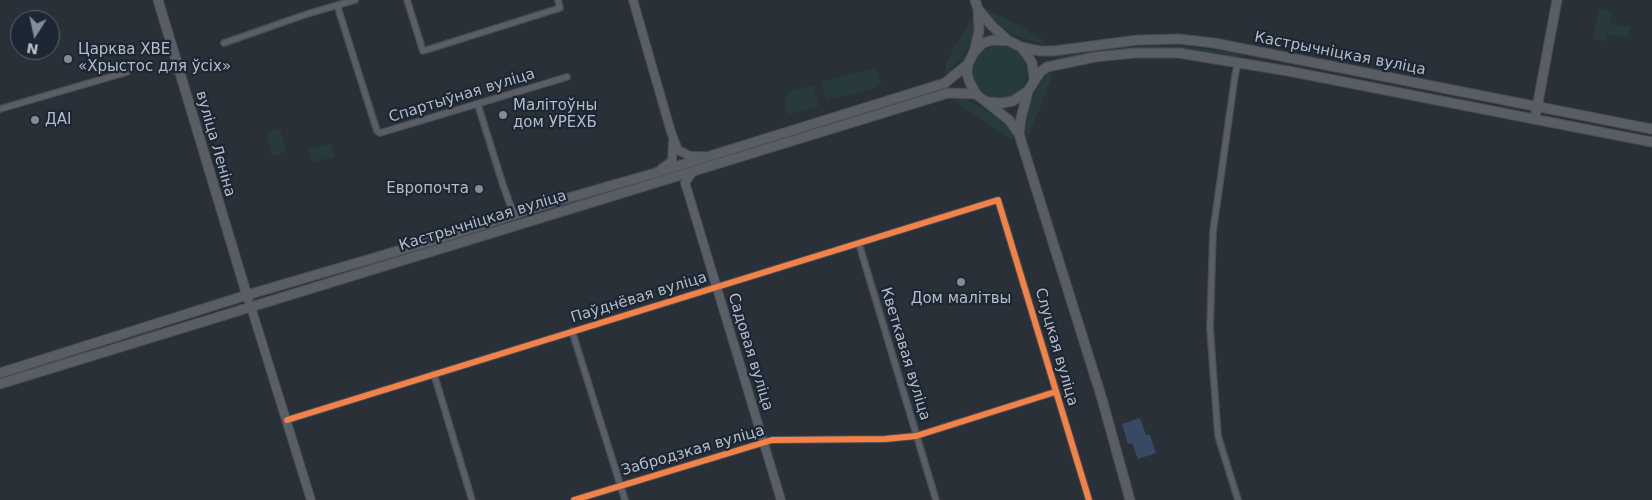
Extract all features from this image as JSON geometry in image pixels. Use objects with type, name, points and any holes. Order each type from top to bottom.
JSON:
[{"type":"main road","name":"вуліца Леніна","points":[[158,0],[250,307]]},
{"type":"main road","points":[[1535,119],[1557,0]]},
{"type":"main road","points":[[976,4],[992,26],[1009,41],[1021,47],[1032,63],[1034,78],[1028,91],[1019,134]]},
{"type":"main road","points":[[976,4],[979,31],[974,52],[968,64],[968,79],[976,94],[1009,120],[1019,134],[1100,392],[1130,500]]},
{"type":"main road","name":"Кастрычніцкая вуліца","points":[[1021,47],[1040,51],[1053,51],[1138,40],[1179,39],[1205,42],[1652,130]]},
{"type":"main road","points":[[974,52],[983,44],[993,40],[1009,41]]},
{"type":"main road","name":"Кастрычніцкая вуліца","points":[[1034,78],[1047,67],[1095,57],[1135,53],[1179,53],[1238,62],[1652,142]]},
{"type":"main road","name":"Кастрычніцкая вуліца","points":[[0,373],[247,295],[655,173],[945,83],[968,64]]},
{"type":"main road","points":[[988,102],[1002,103],[1013,101],[1028,91]]},
{"type":"main road","name":"Кастрычніцкая вуліца","points":[[0,384],[948,93],[976,94]]},
{"type":"street","points":[[224,43],[355,0]]},
{"type":"street","points":[[407,0],[423,51],[560,8],[558,0]]},
{"type":"street","points":[[633,0],[678,150],[690,156],[706,156]]},
{"type":"street","name":"Спартыўная вуліца","points":[[337,5],[377,131],[380,133],[567,77]]},
{"type":"street","name":"Кастрычніцкая вуліца","points":[[1238,62],[1213,232],[1210,328],[1218,436],[1238,500]]},
{"type":"street","points":[[0,109],[127,72]]},
{"type":"street","points":[[478,105],[514,215]]},
{"type":"street","points":[[655,173],[672,161],[674,152],[672,132]]},
{"type":"street","points":[[672,178],[685,183],[693,171]]},
{"type":"street","name":"Садовая вуліца","points":[[685,183],[781,500]]},
{"type":"street","name":"Паўднёвая вуліца","points":[[287,420],[998,200]]},
{"type":"street","name":"Слуцкая вуліца","points":[[998,200],[1089,500]]},
{"type":"street","name":"Кветкавая вуліца","points":[[859,244],[936,500]]},
{"type":"street","points":[[250,307],[311,500]]},
{"type":"street","points":[[572,331],[625,500]]},
{"type":"street","points":[[434,374],[472,500]]},
{"type":"street","name":"Забродзкая вуліца","points":[[574,500],[772,440],[885,439],[916,436],[1055,392]]},
{"type":"green space","points":[[1599,8],[1612,11],[1610,23],[1630,27],[1628,38],[1607,34],[1606,41],[1593,39]]},
{"type":"green space","points":[[989,10],[1042,38],[1044,45],[1015,35],[990,19],[987,11]]},
{"type":"green space","points":[[972,18],[974,26],[971,41],[946,76],[946,62]]},
{"type":"green space","points":[[995,45],[1005,45],[1015,49],[1023,57],[1027,72],[1023,87],[1015,95],[1005,99],[995,99],[985,95],[977,87],[973,77],[973,67],[977,57],[985,49]]},
{"type":"green space","points":[[1116,46],[1183,46],[1243,55],[1242,58],[1190,51],[1108,52],[1057,59],[1056,55]]},
{"type":"green space","points":[[876,68],[881,83],[870,90],[826,100],[821,82]]},
{"type":"green space","points":[[1050,72],[1052,77],[1028,138],[1025,139],[1027,112],[1030,102],[1043,78]]},
{"type":"green space","points":[[813,85],[819,106],[788,115],[784,98],[791,91]]},
{"type":"green space","points":[[952,97],[965,99],[1000,118],[1009,128],[1013,140],[954,101]]},
{"type":"green space","points":[[280,129],[286,152],[272,156],[266,133]]},
{"type":"green space","points":[[331,143],[335,156],[312,163],[308,150]]},
{"type":"water","points":[[1140,418],[1146,435],[1150,435],[1156,453],[1138,459],[1132,443],[1128,444],[1122,424]]},
{"type":"cycle path","points":[[287,420],[998,200],[1089,500]]},
{"type":"cycle path","points":[[574,500],[772,440],[885,439],[916,436],[1055,392]]},
{"type":"place","name":"Царква ХВЕ «Хрыстос для ўсіх»","points":[[68,59]]},
{"type":"place","name":"Малітоўны дом УРЕХБ","points":[[503,115]]},
{"type":"place","name":"ДАІ","points":[[35,120]]},
{"type":"place","name":"Европочта","points":[[479,189]]},
{"type":"place","name":"Дом малітвы","points":[[961,282]]}]
